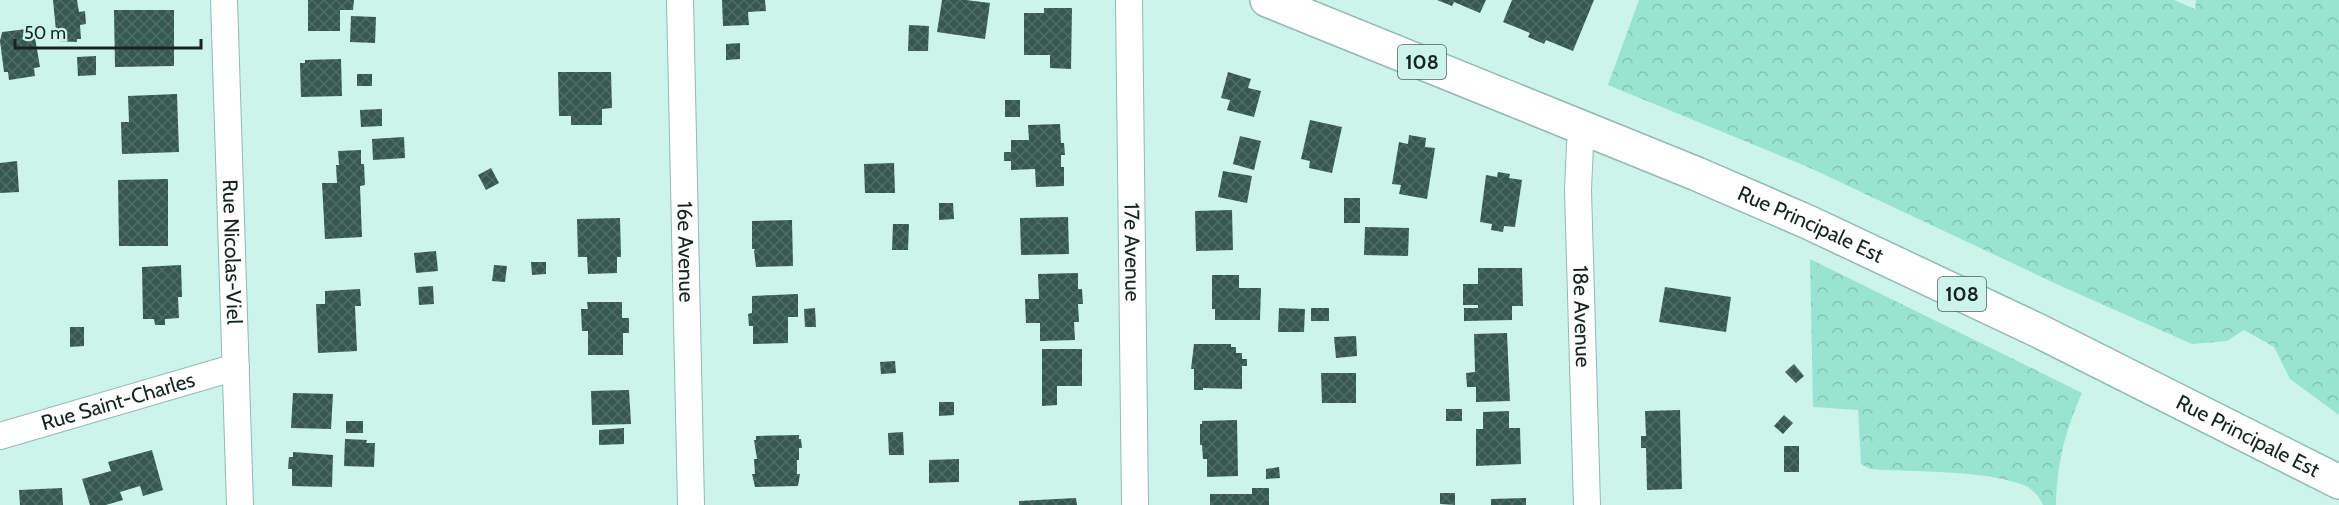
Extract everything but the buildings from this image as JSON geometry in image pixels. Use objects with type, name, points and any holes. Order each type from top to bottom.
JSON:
[{"type":"main road","name":"Rue Principale Est","points":[[1268,0],[1696,174],[1876,253],[2039,331],[2339,482]]},
{"type":"street","name":"Rue Nicolas-Viel","points":[[224,0],[240,505]]},
{"type":"street","name":"16e Avenue","points":[[680,0],[691,505]]},
{"type":"street","name":"17e Avenue","points":[[1129,0],[1135,505]]},
{"type":"street","name":"18e Avenue","points":[[1584,128],[1580,144],[1578,190],[1587,505]]},
{"type":"street","name":"Rue Saint-Charles","points":[[0,436],[236,367]]},
{"type":"green space","points":[[1639,0],[2174,0],[2195,9],[2196,0],[2339,0],[2339,415],[2290,379],[2274,347],[2244,330],[2227,341],[2192,344],[2063,287],[1808,167],[1608,85]]},
{"type":"green space","points":[[1810,259],[2082,393],[2063,448],[2056,505],[2043,505],[2030,488],[2008,480],[1949,472],[1870,469],[1861,464],[1858,410],[1813,407]]}]
